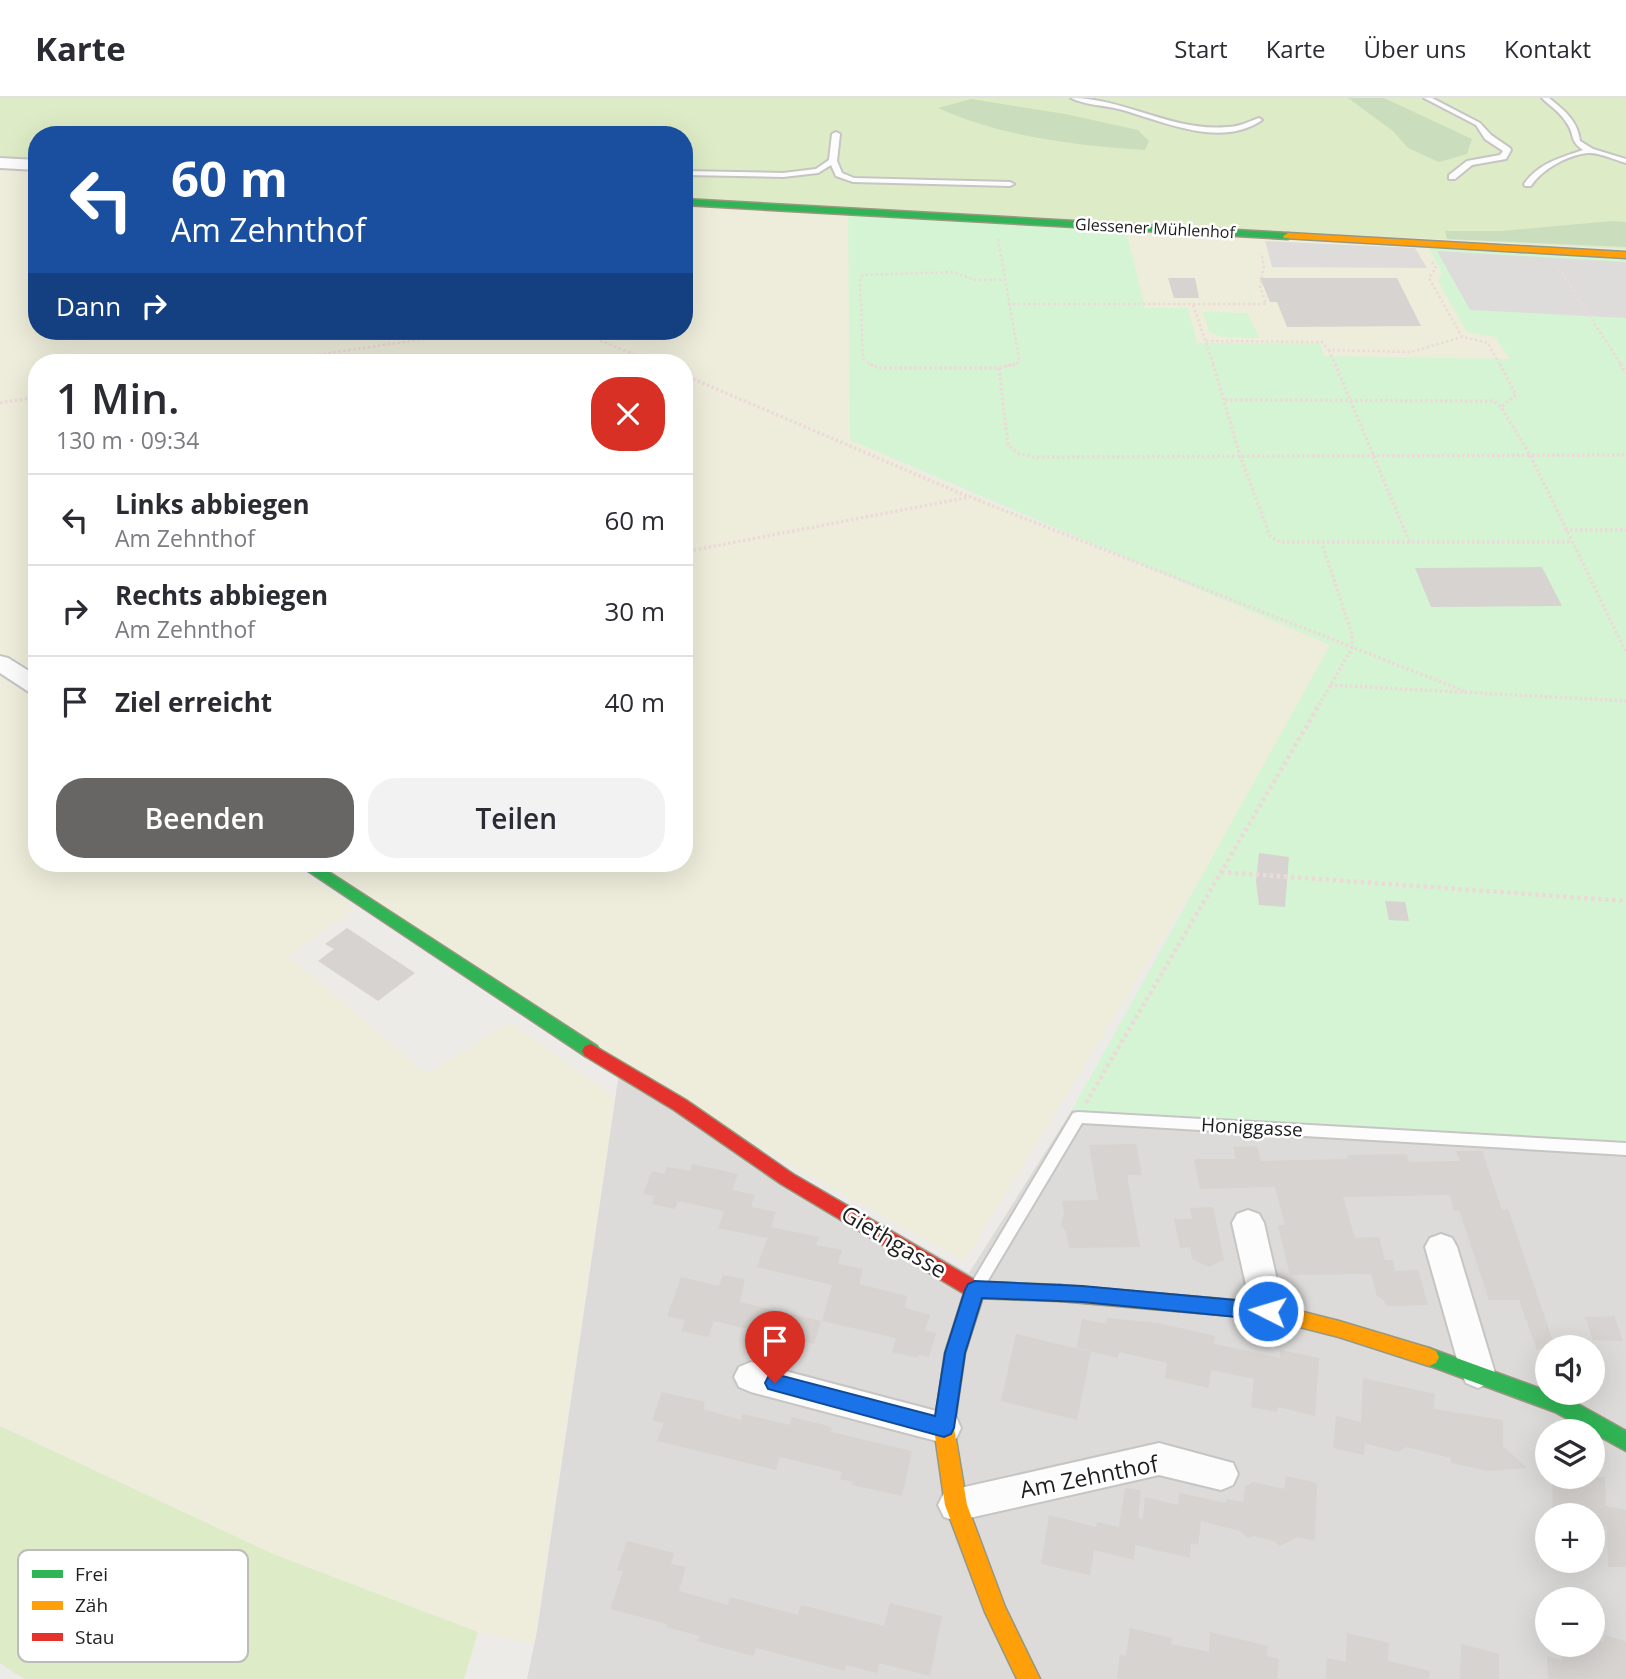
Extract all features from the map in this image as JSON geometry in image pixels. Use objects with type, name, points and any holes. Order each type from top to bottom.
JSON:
[{"type":"street","points":[[0,163],[28,165]]},
{"type":"street","name":"Glessener Mühlenhof","points":[[693,202],[1626,255]]},
{"type":"street","points":[[0,663],[28,681]]},
{"type":"street","name":"Giethgasse","points":[[318,872],[787,1179],[975,1290],[1082,1294],[1268,1311],[1339,1329],[1478,1373],[1562,1405],[1624,1437]]},
{"type":"street","points":[[1248,1223],[1268,1311]]},
{"type":"street","points":[[1441,1247],[1478,1373]]},
{"type":"street","points":[[975,1290],[955,1353],[944,1428],[956,1505],[996,1612],[1030,1679]]},
{"type":"street","points":[[751,1377],[944,1428]]},
{"type":"street","name":"Am Zehnthof","points":[[956,1505],[1158,1459],[1221,1474]]},
{"type":"lane","points":[[1073,98],[1199,127],[1223,129],[1250,125],[1259,120]]},
{"type":"lane","points":[[1427,98],[1478,124],[1488,136],[1507,150],[1503,157],[1469,163],[1452,177]]},
{"type":"lane","points":[[1545,98],[1571,121],[1577,142],[1590,150],[1626,160]]},
{"type":"lane","points":[[836,134],[833,161],[839,174],[853,180],[1010,184]]},
{"type":"lane","points":[[1528,184],[1533,174],[1541,168],[1590,150]]},
{"type":"lane","points":[[693,173],[783,175],[818,171],[833,161]]},
{"type":"lane","points":[[975,1290],[1078,1117]]},
{"type":"lane","name":"Honiggasse","points":[[1078,1117],[1626,1149]]},
{"type":"path","points":[[995,219],[1019,358],[1017,364],[999,368],[880,368],[866,363],[863,359],[860,278],[869,273],[952,272],[975,280],[1004,280]]},
{"type":"path","points":[[1008,304],[1266,304],[1260,286],[1264,266],[1255,234]]},
{"type":"path","points":[[1422,244],[1436,268],[1429,278],[1462,337]]},
{"type":"path","points":[[1547,251],[1626,373]]},
{"type":"path","points":[[1194,306],[1240,456],[1270,536],[1280,542],[1322,544],[1571,542]]},
{"type":"path","points":[[1329,350],[1411,352],[1462,337],[1488,343],[1516,395],[1501,407]]},
{"type":"path","points":[[323,354],[417,340]]},
{"type":"path","points":[[599,340],[633,354]]},
{"type":"path","points":[[1206,341],[1322,342],[1329,350],[1352,399],[1410,543]]},
{"type":"path","points":[[999,368],[1008,445],[1019,454],[1034,457],[1626,455]]},
{"type":"path","points":[[693,379],[970,497],[1464,691]]},
{"type":"path","points":[[0,403],[28,398]]},
{"type":"path","points":[[1225,400],[1494,401],[1501,407],[1530,455],[1626,652]]},
{"type":"path","points":[[693,550],[970,497]]},
{"type":"path","points":[[1565,530],[1626,530]]},
{"type":"path","points":[[1078,1117],[1352,648],[1352,634],[1322,544]]},
{"type":"path","points":[[1329,685],[1626,701]]},
{"type":"path","points":[[1221,872],[1626,901]]},
{"type":"shaded area","points":[[1265,241],[1415,248],[1427,268],[1272,267]]},
{"type":"shaded area","points":[[1437,251],[1626,262],[1626,318],[1470,310]]},
{"type":"shaded area","points":[[619,1073],[969,1273],[1072,1110],[1626,1142],[1626,1679],[527,1679],[537,1631]]},
{"type":"green space","points":[[0,98],[1626,98],[1626,249],[693,200],[693,126],[28,126],[28,163],[0,161]]},
{"type":"green space","points":[[1348,98],[1384,98],[1472,139],[1467,154],[1439,162],[1408,148],[1393,131]]},
{"type":"green space","points":[[971,99],[1065,114],[1138,130],[1149,141],[1145,150],[1039,138],[987,126],[938,108]]},
{"type":"green space","points":[[0,166],[28,168],[28,340],[693,340],[693,206],[848,215],[851,441],[1335,647],[1302,709],[1207,867],[964,1261],[696,1112],[332,872],[693,872],[693,354],[28,354],[28,672],[0,655]]},
{"type":"green space","points":[[848,215],[1126,230],[1145,308],[1188,308],[1197,343],[1320,343],[1324,356],[1510,359],[1495,337],[1467,332],[1438,281],[1442,274],[1428,246],[1626,258],[1626,1142],[1072,1110],[1330,645],[850,440]]},
{"type":"green space","points":[[1626,222],[1626,247],[1447,239],[1445,231],[1502,231]]},
{"type":"green space","points":[[1126,230],[1428,246],[1442,275],[1495,337],[1510,359],[1324,356],[1320,343],[1197,343],[1145,309]]},
{"type":"green space","points":[[1203,312],[1247,313],[1260,338],[1222,337],[1209,332]]},
{"type":"green space","points":[[0,675],[28,693],[28,872],[301,872],[355,908],[289,956],[427,1074],[510,1022],[615,1097],[534,1644],[478,1632],[273,1554],[0,1425]]},
{"type":"green space","points":[[0,1426],[273,1554],[478,1632],[464,1679],[24,1679],[0,1663]]},
{"type":"building","points":[[1168,278],[1195,278],[1199,298],[1174,298]]},
{"type":"building","points":[[1260,278],[1397,278],[1421,326],[1287,327],[1277,302],[1270,302]]},
{"type":"building","points":[[1542,567],[1562,606],[1431,607],[1415,568]]},
{"type":"building","points":[[1259,853],[1289,857],[1285,907],[1259,905],[1256,882]]},
{"type":"building","points":[[1385,901],[1405,902],[1409,921],[1389,920]]},
{"type":"building","points":[[347,928],[415,973],[378,1001],[318,961],[334,949],[325,944]]},
{"type":"building","points":[[1136,1144],[1142,1175],[1127,1175],[1140,1247],[1069,1248],[1066,1231],[1061,1225],[1064,1214],[1062,1201],[1098,1200],[1089,1145]]},
{"type":"building","points":[[1257,1146],[1261,1161],[1348,1159],[1347,1155],[1407,1154],[1409,1162],[1460,1161],[1456,1151],[1482,1151],[1502,1210],[1508,1209],[1551,1335],[1535,1335],[1535,1344],[1519,1300],[1489,1300],[1459,1210],[1454,1211],[1450,1195],[1343,1197],[1355,1238],[1379,1237],[1385,1260],[1393,1260],[1395,1271],[1418,1270],[1428,1305],[1386,1306],[1384,1300],[1377,1296],[1371,1274],[1290,1275],[1278,1225],[1285,1225],[1275,1187],[1200,1189],[1194,1159],[1236,1159],[1233,1147]]},
{"type":"building","points":[[692,1164],[738,1174],[732,1190],[755,1195],[751,1207],[776,1212],[767,1238],[718,1228],[724,1211],[678,1201],[675,1209],[652,1204],[655,1196],[643,1194],[652,1171],[664,1174],[667,1167],[690,1171]]},
{"type":"building","points":[[1213,1207],[1224,1260],[1209,1267],[1192,1259],[1190,1247],[1180,1248],[1174,1219],[1192,1219],[1190,1208]]},
{"type":"building","points":[[771,1227],[819,1237],[816,1245],[842,1250],[838,1264],[863,1269],[859,1284],[907,1296],[905,1308],[930,1315],[925,1331],[936,1333],[929,1357],[919,1355],[918,1358],[892,1352],[896,1338],[822,1321],[832,1285],[757,1267]]},
{"type":"building","points":[[723,1275],[745,1279],[740,1302],[821,1321],[814,1344],[714,1321],[708,1337],[681,1331],[685,1320],[667,1316],[681,1277],[719,1286]]},
{"type":"building","points":[[1614,1316],[1623,1341],[1605,1340],[1605,1335],[1591,1335],[1585,1317]]},
{"type":"building","points":[[1107,1318],[1158,1323],[1215,1336],[1214,1344],[1280,1358],[1280,1350],[1319,1358],[1315,1416],[1278,1407],[1277,1412],[1251,1407],[1254,1379],[1211,1370],[1209,1388],[1165,1378],[1167,1363],[1119,1352],[1118,1358],[1077,1348],[1082,1319],[1106,1324]]},
{"type":"building","points":[[1016,1334],[1091,1352],[1077,1420],[1001,1401]]},
{"type":"building","points":[[1363,1378],[1435,1394],[1434,1409],[1503,1420],[1503,1446],[1527,1468],[1489,1471],[1451,1463],[1451,1458],[1406,1447],[1398,1452],[1365,1443],[1364,1455],[1333,1448],[1336,1416],[1361,1422]]},
{"type":"building","points":[[662,1392],[705,1402],[703,1409],[741,1420],[743,1414],[790,1425],[792,1417],[832,1427],[831,1432],[912,1451],[902,1496],[852,1485],[853,1482],[840,1479],[842,1472],[780,1457],[776,1470],[657,1441],[664,1423],[652,1420]]},
{"type":"building","points":[[1286,1476],[1317,1483],[1315,1541],[1297,1537],[1280,1546],[1274,1541],[1253,1536],[1247,1538],[1240,1531],[1201,1521],[1198,1545],[1191,1543],[1190,1558],[1135,1545],[1134,1560],[1094,1550],[1090,1575],[1041,1564],[1049,1515],[1096,1527],[1097,1522],[1119,1527],[1125,1488],[1141,1490],[1138,1518],[1143,1519],[1145,1497],[1178,1505],[1179,1493],[1226,1503],[1226,1499],[1243,1502],[1245,1487],[1253,1482],[1284,1489]]},
{"type":"building","points":[[1605,1477],[1606,1506],[1626,1510],[1626,1567],[1608,1567],[1605,1503],[1553,1503],[1552,1489],[1605,1489]]},
{"type":"building","points":[[627,1541],[674,1553],[671,1564],[686,1567],[679,1591],[728,1605],[730,1597],[798,1615],[801,1605],[884,1626],[890,1603],[942,1616],[930,1676],[879,1663],[877,1673],[846,1665],[845,1671],[756,1648],[753,1656],[697,1641],[700,1636],[666,1627],[667,1624],[610,1609],[623,1571],[617,1570]]},
{"type":"building","points":[[1130,1628],[1172,1638],[1171,1644],[1209,1652],[1210,1632],[1268,1646],[1267,1656],[1279,1659],[1277,1679],[1117,1679],[1120,1655],[1126,1656]]},
{"type":"building","points":[[1347,1633],[1389,1643],[1388,1661],[1430,1671],[1429,1679],[1326,1679],[1327,1658],[1346,1662]]},
{"type":"building","points":[[1605,1635],[1626,1641],[1626,1679],[1548,1679],[1547,1657],[1562,1660],[1562,1657],[1605,1657]]},
{"type":"building","points":[[1461,1644],[1499,1654],[1499,1679],[1460,1679]]},
{"type":"traffic: fast","points":[[693,203],[1288,236]]},
{"type":"traffic: fast","points":[[318,872],[591,1051]]},
{"type":"traffic: fast","points":[[1429,1357],[1562,1405],[1626,1442]]},
{"type":"traffic: slow","points":[[1288,236],[1626,255]]},
{"type":"traffic: slow","points":[[975,1290],[955,1353],[944,1428],[956,1505],[996,1612],[1029,1679]]},
{"type":"traffic: slow","points":[[1060,1293],[1268,1311],[1339,1329],[1429,1357]]},
{"type":"traffic: jam","points":[[591,1051],[680,1105],[787,1179],[975,1290],[1060,1293]]},
{"type":"route","points":[[775,1383],[944,1428],[955,1353],[975,1290],[1082,1294],[1268,1311]]}]
